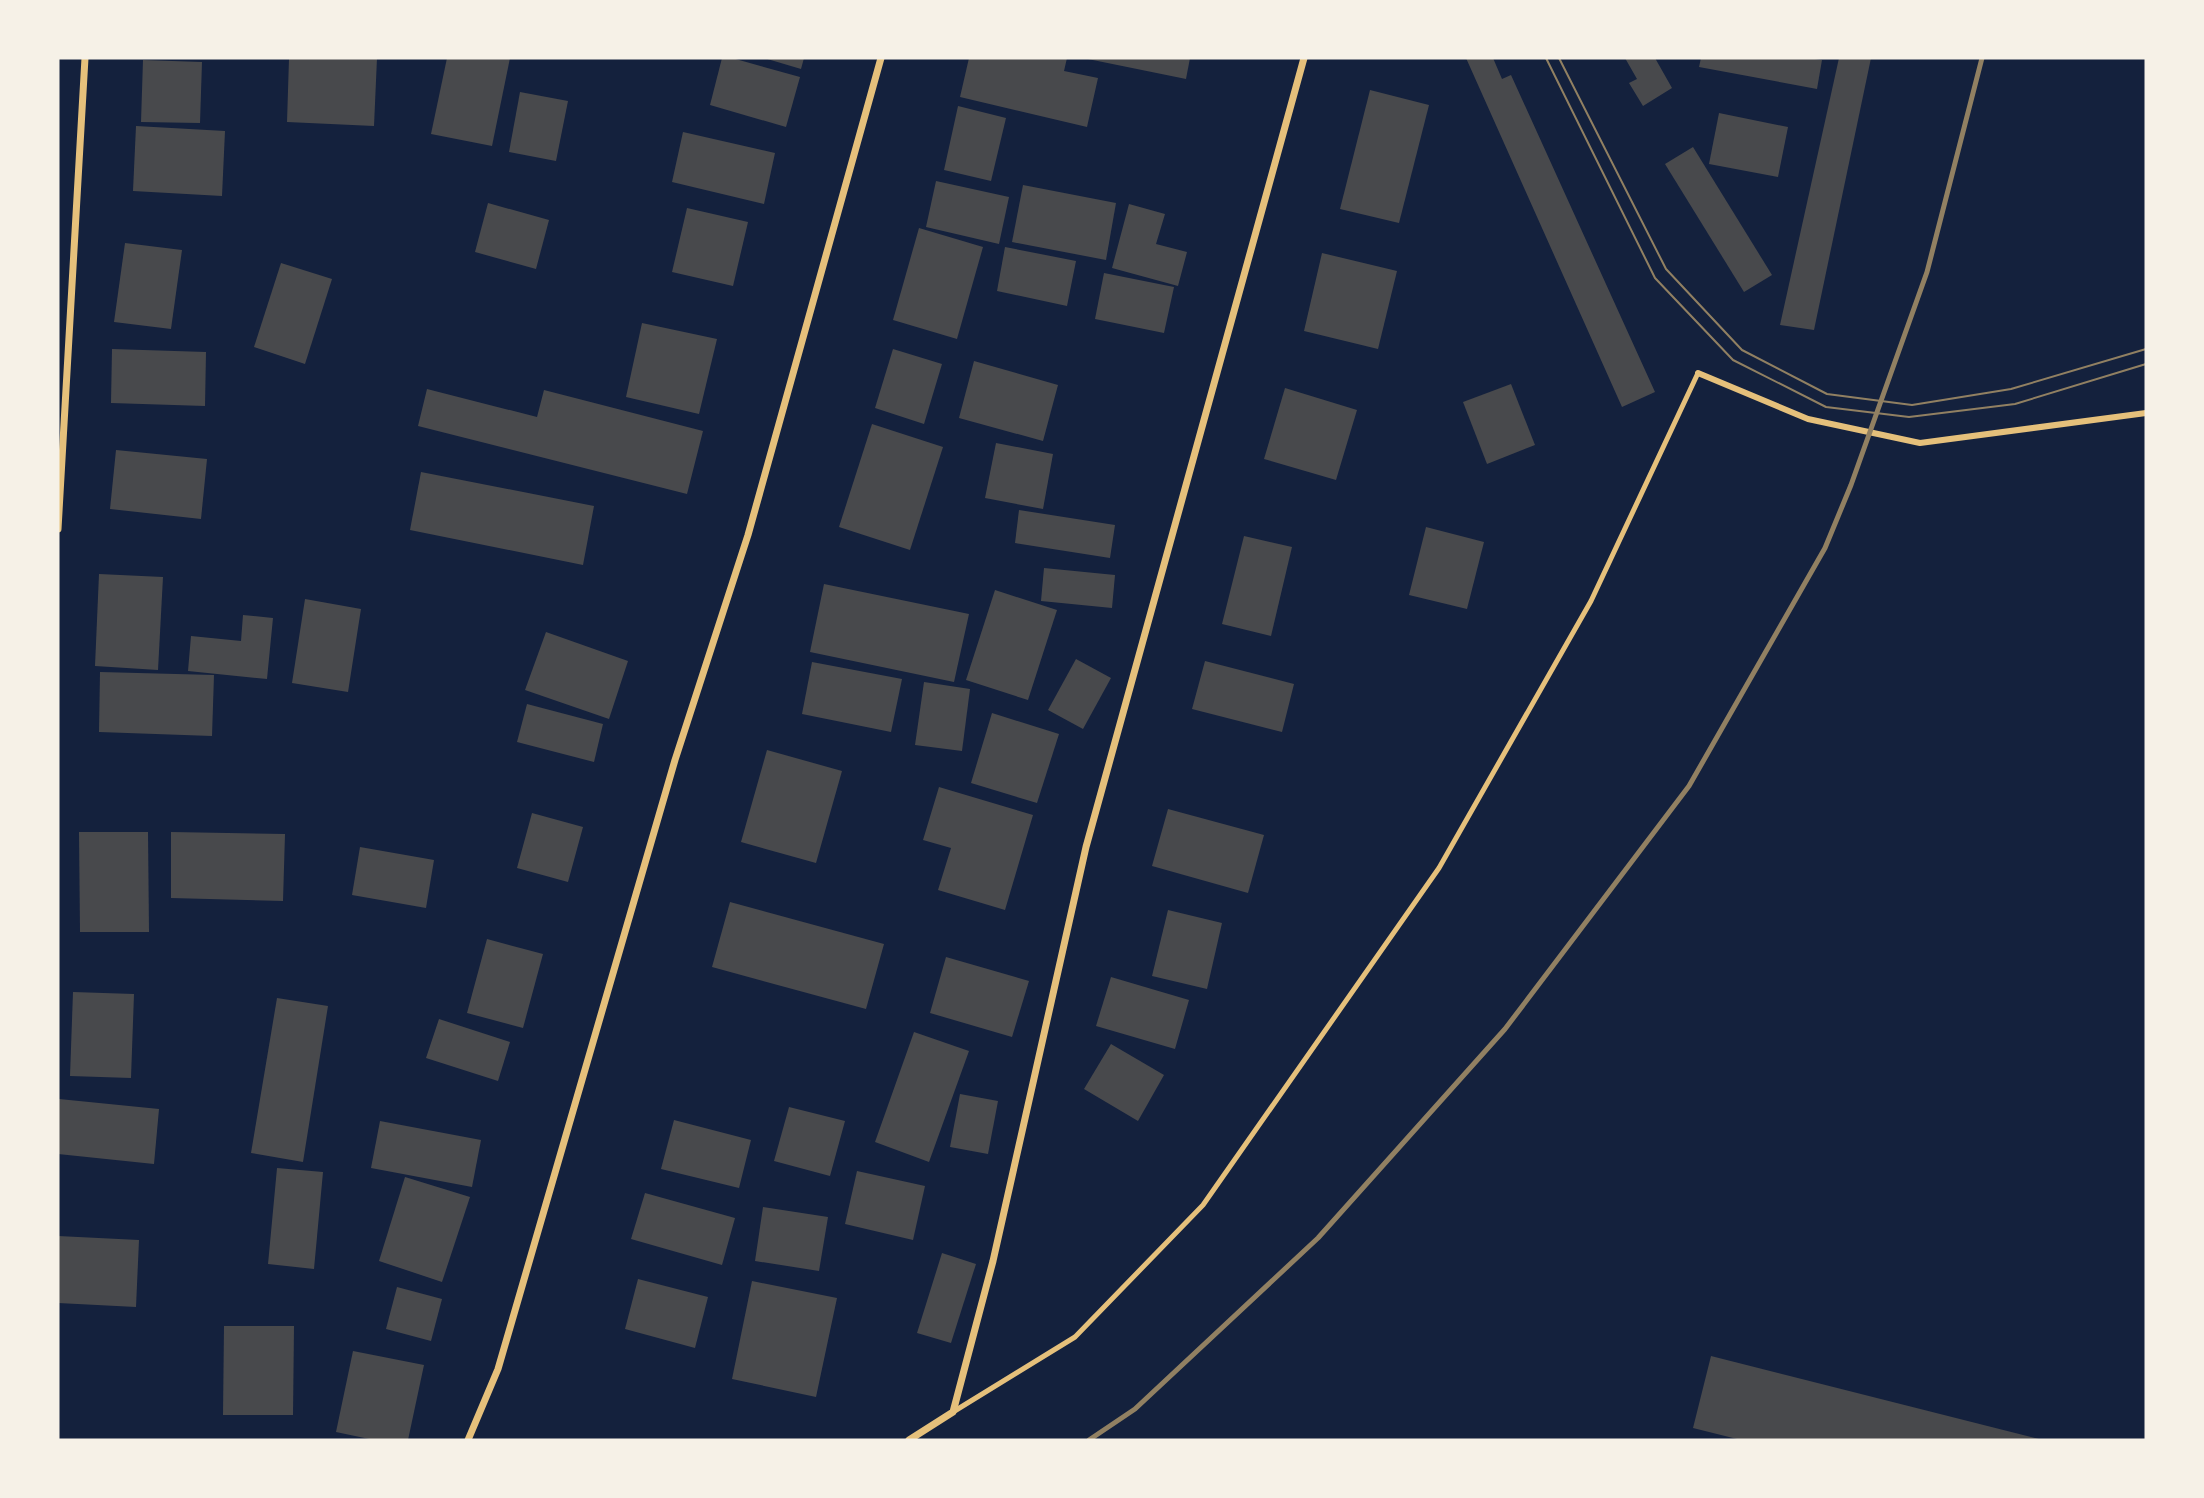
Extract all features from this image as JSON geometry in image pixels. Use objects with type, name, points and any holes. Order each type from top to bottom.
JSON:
[{"type":"street","points":[[58,529],[85,58]]},
{"type":"street","points":[[468,1440],[498,1369],[675,760],[748,535],[881,58]]},
{"type":"street","points":[[909,1440],[953,1412],[993,1262],[1086,847],[1304,58]]},
{"type":"street","points":[[1698,373],[1808,419],[1920,443],[2146,413]]},
{"type":"lane","points":[[953,1412],[1075,1337],[1203,1205],[1439,868],[1591,601],[1698,373]]},
{"type":"building","points":[[289,58],[377,58],[374,126],[287,122]]},
{"type":"building","points":[[447,58],[510,58],[492,146],[431,134]]},
{"type":"building","points":[[722,58],[732,58],[800,77],[786,127],[710,105]]},
{"type":"building","points":[[764,58],[804,58],[801,69]]},
{"type":"building","points":[[969,58],[1067,58],[1064,71],[1098,78],[1087,127],[960,97]]},
{"type":"building","points":[[1083,58],[1190,58],[1186,79]]},
{"type":"building","points":[[1466,58],[1493,58],[1502,79],[1511,75],[1655,392],[1622,407]]},
{"type":"building","points":[[1625,58],[1655,58],[1672,88],[1643,106],[1629,83],[1637,79]]},
{"type":"building","points":[[1701,58],[1822,60],[1817,89],[1699,67]]},
{"type":"building","points":[[1839,58],[1871,58],[1814,330],[1780,325]]},
{"type":"building","points":[[143,60],[202,62],[200,123],[141,122]]},
{"type":"building","points":[[1370,90],[1429,105],[1399,223],[1340,209]]},
{"type":"building","points":[[520,92],[568,101],[556,161],[509,152]]},
{"type":"building","points":[[958,106],[1006,118],[991,181],[944,170]]},
{"type":"building","points":[[1719,113],[1788,127],[1778,177],[1709,164]]},
{"type":"building","points":[[136,126],[225,131],[222,196],[133,191]]},
{"type":"building","points":[[683,132],[775,153],[764,204],[672,182]]},
{"type":"building","points":[[1693,147],[1772,275],[1744,292],[1665,164]]},
{"type":"building","points":[[936,181],[1009,197],[999,244],[926,227]]},
{"type":"building","points":[[1023,185],[1116,203],[1106,260],[1012,242]]},
{"type":"building","points":[[488,203],[549,220],[536,269],[475,252]]},
{"type":"building","points":[[1129,204],[1165,214],[1156,244],[1187,252],[1178,286],[1112,268]]},
{"type":"building","points":[[687,208],[748,222],[733,286],[672,272]]},
{"type":"building","points":[[919,228],[983,247],[957,339],[893,320]]},
{"type":"building","points":[[125,243],[182,250],[171,329],[114,322]]},
{"type":"building","points":[[1005,247],[1076,261],[1067,306],[997,291]]},
{"type":"building","points":[[1322,253],[1397,271],[1378,349],[1304,331]]},
{"type":"building","points":[[281,263],[332,279],[305,364],[254,347]]},
{"type":"building","points":[[1104,273],[1174,287],[1164,333],[1095,319]]},
{"type":"building","points":[[642,323],[717,339],[699,414],[626,397]]},
{"type":"building","points":[[112,349],[206,352],[205,406],[111,403]]},
{"type":"building","points":[[893,349],[942,364],[924,424],[875,408]]},
{"type":"building","points":[[974,361],[1058,385],[1043,441],[959,418]]},
{"type":"building","points":[[1511,384],[1535,445],[1487,464],[1463,402]]},
{"type":"building","points":[[1285,388],[1357,410],[1336,480],[1264,459]]},
{"type":"building","points":[[427,389],[537,417],[544,390],[703,431],[687,494],[418,426]]},
{"type":"building","points":[[872,424],[943,447],[910,550],[839,527]]},
{"type":"building","points":[[996,443],[1053,454],[1043,509],[985,498]]},
{"type":"building","points":[[116,450],[207,459],[201,519],[110,509]]},
{"type":"building","points":[[421,472],[594,506],[583,565],[410,530]]},
{"type":"building","points":[[1019,510],[1115,525],[1110,558],[1015,543]]},
{"type":"building","points":[[1426,527],[1484,542],[1467,609],[1409,595]]},
{"type":"building","points":[[1244,536],[1292,547],[1271,636],[1222,624]]},
{"type":"building","points":[[1044,568],[1115,575],[1112,608],[1041,601]]},
{"type":"building","points":[[99,574],[163,577],[158,670],[95,666]]},
{"type":"building","points":[[824,584],[969,614],[954,682],[810,652]]},
{"type":"building","points":[[995,590],[1057,610],[1028,700],[966,680]]},
{"type":"building","points":[[305,599],[361,609],[348,692],[292,683]]},
{"type":"building","points":[[243,615],[273,618],[267,679],[188,671],[191,636],[241,641]]},
{"type":"building","points":[[546,632],[628,661],[609,719],[525,690]]},
{"type":"building","points":[[1076,659],[1111,678],[1083,729],[1048,710]]},
{"type":"building","points":[[1205,661],[1294,684],[1282,732],[1192,709]]},
{"type":"building","points":[[812,662],[902,679],[891,732],[802,714]]},
{"type":"building","points":[[100,672],[214,675],[212,736],[99,732]]},
{"type":"building","points":[[924,682],[970,689],[962,751],[915,745]]},
{"type":"building","points":[[527,704],[603,724],[594,762],[517,742]]},
{"type":"building","points":[[992,713],[1059,734],[1037,803],[971,783]]},
{"type":"building","points":[[767,750],[842,771],[816,863],[741,842]]},
{"type":"building","points":[[939,787],[1033,815],[1005,910],[938,890],[951,848],[923,840]]},
{"type":"building","points":[[1168,809],[1264,835],[1248,893],[1152,866]]},
{"type":"building","points":[[532,813],[583,827],[568,882],[517,868]]},
{"type":"building","points":[[79,832],[148,832],[149,932],[80,932]]},
{"type":"building","points":[[171,832],[285,834],[283,901],[171,898]]},
{"type":"building","points":[[360,847],[434,860],[426,908],[352,895]]},
{"type":"building","points":[[730,902],[884,944],[866,1009],[712,967]]},
{"type":"building","points":[[1168,910],[1222,923],[1207,989],[1152,976]]},
{"type":"building","points":[[487,939],[543,954],[523,1028],[467,1013]]},
{"type":"building","points":[[946,957],[1029,981],[1012,1037],[930,1013]]},
{"type":"building","points":[[1111,977],[1189,1000],[1175,1049],[1096,1026]]},
{"type":"building","points":[[73,992],[134,994],[131,1078],[70,1076]]},
{"type":"building","points":[[277,998],[328,1006],[303,1162],[251,1153]]},
{"type":"building","points":[[439,1019],[510,1042],[498,1081],[426,1058]]},
{"type":"building","points":[[914,1032],[969,1051],[929,1162],[875,1142]]},
{"type":"building","points":[[1111,1044],[1164,1075],[1138,1121],[1084,1089]]},
{"type":"building","points":[[960,1094],[998,1101],[988,1154],[950,1147]]},
{"type":"building","points":[[59,1099],[159,1109],[154,1164],[58,1154]]},
{"type":"building","points":[[789,1107],[845,1121],[830,1176],[774,1161]]},
{"type":"building","points":[[674,1120],[751,1140],[739,1188],[661,1169]]},
{"type":"building","points":[[380,1121],[481,1140],[472,1187],[371,1168]]},
{"type":"building","points":[[277,1168],[323,1172],[314,1269],[268,1264]]},
{"type":"building","points":[[857,1171],[925,1186],[913,1240],[845,1224]]},
{"type":"building","points":[[405,1177],[470,1197],[442,1282],[379,1261]]},
{"type":"building","points":[[645,1193],[735,1218],[722,1265],[631,1239]]},
{"type":"building","points":[[763,1207],[828,1217],[819,1271],[755,1261]]},
{"type":"building","points":[[58,1236],[139,1240],[136,1307],[58,1303]]},
{"type":"building","points":[[942,1253],[976,1264],[951,1343],[917,1333]]},
{"type":"building","points":[[638,1279],[708,1297],[695,1348],[625,1329]]},
{"type":"building","points":[[752,1281],[837,1298],[816,1397],[732,1379]]},
{"type":"building","points":[[397,1287],[442,1299],[431,1341],[386,1329]]},
{"type":"building","points":[[224,1326],[294,1326],[293,1415],[223,1415]]},
{"type":"building","points":[[353,1351],[424,1365],[408,1440],[374,1440],[336,1432]]},
{"type":"building","points":[[1711,1356],[2039,1440],[1741,1440],[1693,1428]]},
{"type":"tram line","points":[[1546,58],[1655,278],[1733,360],[1826,407],[1909,417],[2015,404],[2146,364]]},
{"type":"tram line","points":[[1559,58],[1666,269],[1742,350],[1827,394],[1912,405],[2011,389],[2146,349]]},
{"type":"railway","points":[[1089,1440],[1135,1409],[1318,1238],[1505,1029],[1689,786],[1825,548],[1851,485],[1927,272],[1982,58]]}]
